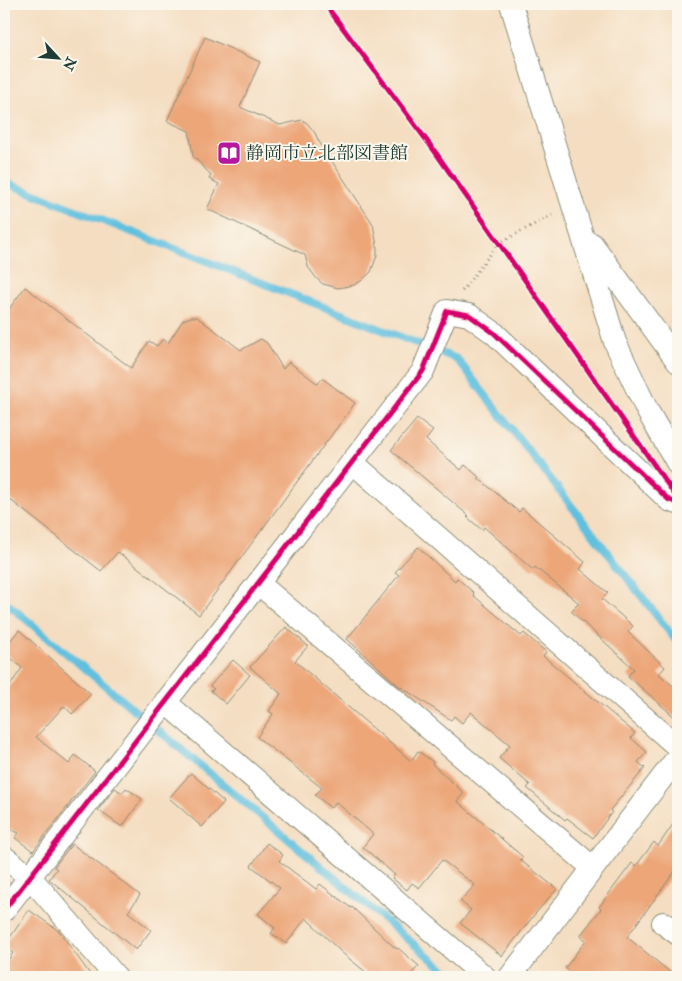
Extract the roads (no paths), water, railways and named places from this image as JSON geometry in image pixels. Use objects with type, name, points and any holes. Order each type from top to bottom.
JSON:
[{"type":"street","points":[[511,4],[615,342],[647,410],[678,464]]},
{"type":"street","points":[[580,229],[678,362]]},
{"type":"street","points":[[4,910],[423,371],[446,311],[469,315],[494,333],[668,500],[678,503]]},
{"type":"street","points":[[352,462],[678,747]]},
{"type":"street","points":[[258,583],[593,868]]},
{"type":"street","points":[[165,702],[485,977]]},
{"type":"street","points":[[510,977],[678,756]]},
{"type":"street","points":[[4,857],[30,877],[116,977]]},
{"type":"waterway","points":[[4,182],[457,359],[678,643]]},
{"type":"waterway","points":[[4,601],[453,977]]},
{"type":"place","name":"静岡市立北部図書館","points":[[229,153]]}]
